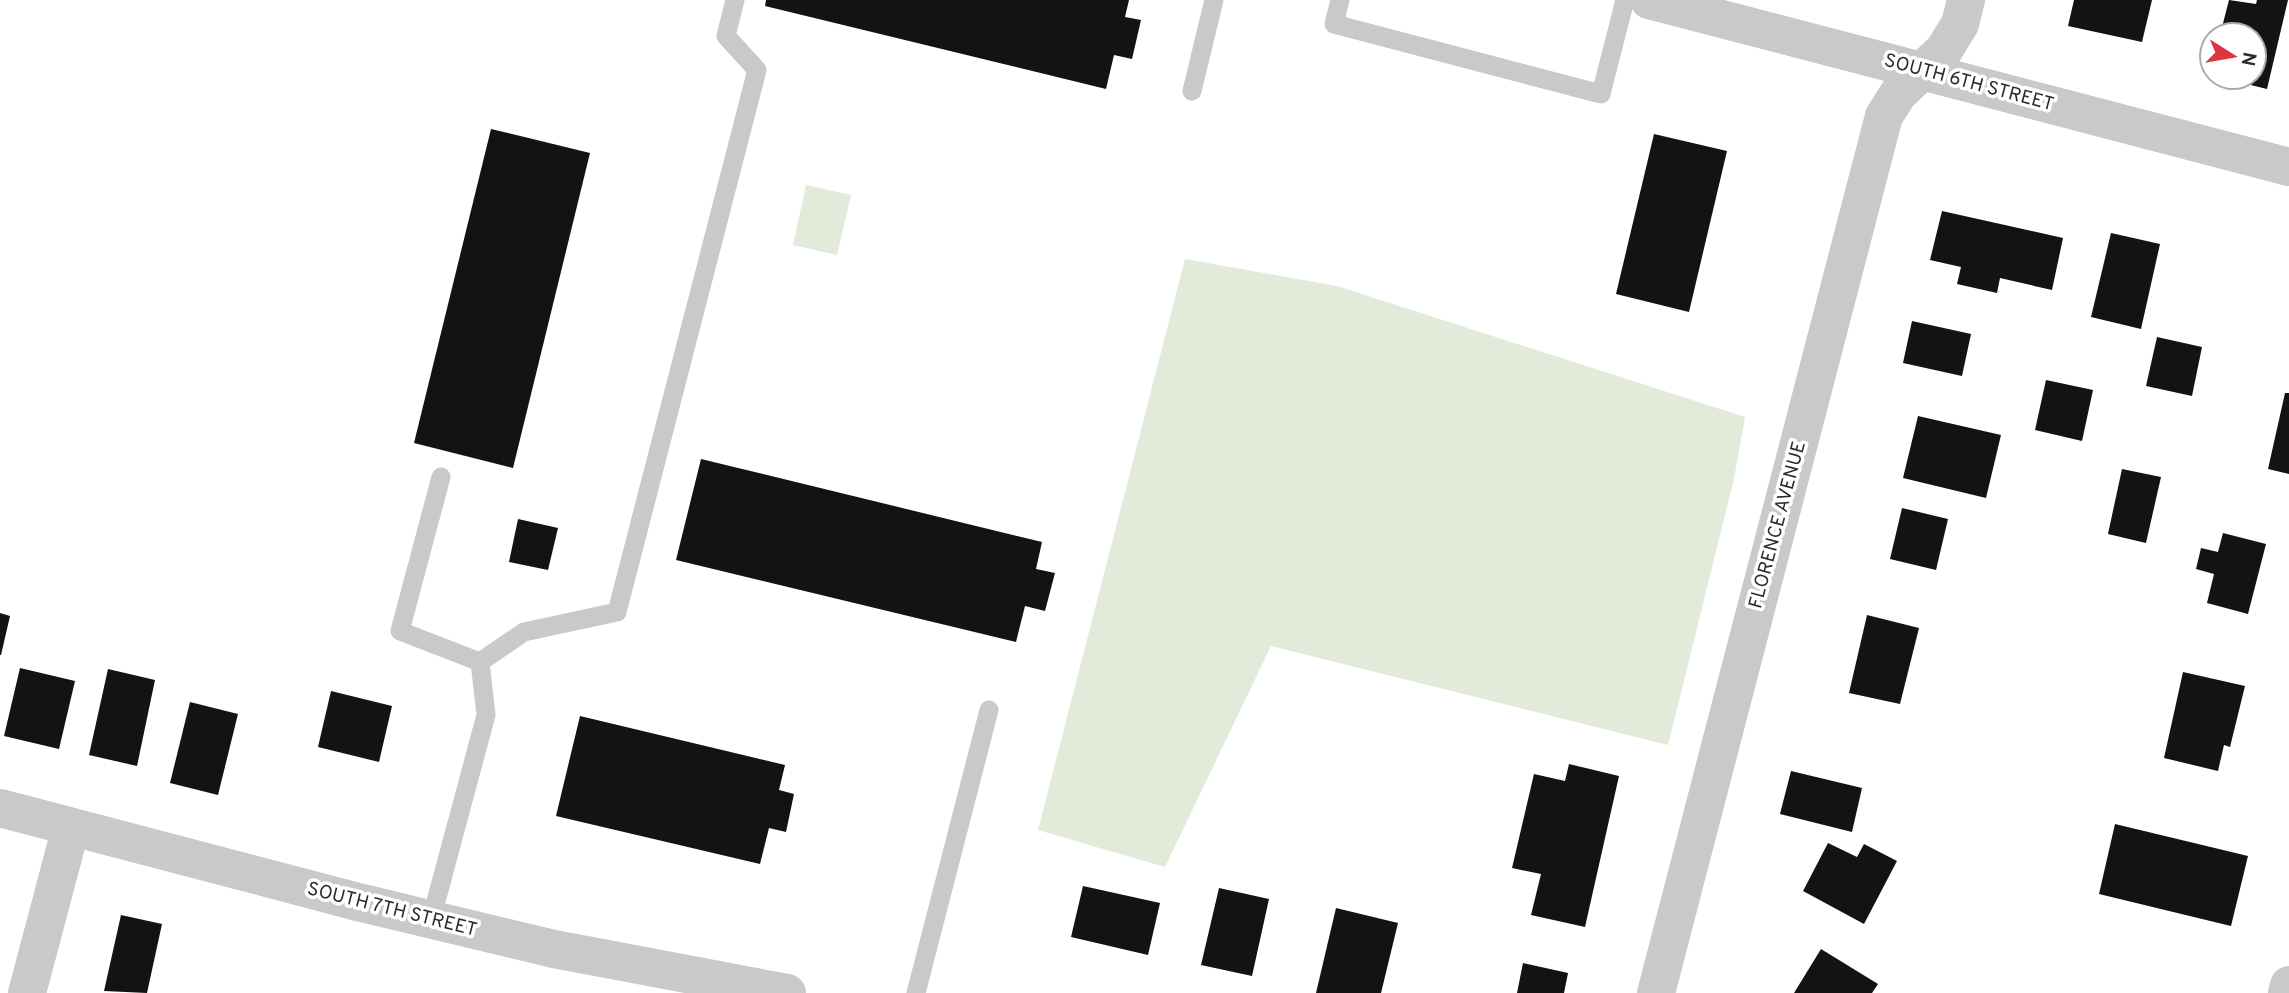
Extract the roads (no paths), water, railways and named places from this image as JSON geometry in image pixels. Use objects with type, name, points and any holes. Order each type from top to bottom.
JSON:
[{"type":"street","name":"SOUTH 6TH STREET","points":[[1649,0],[2289,167]]},
{"type":"street","name":"FLORENCE AVENUE","points":[[1656,993],[1884,116],[1898,94],[1944,50],[1960,23],[1966,0]]},
{"type":"street","name":"SOUTH 7TH STREET","points":[[0,808],[554,949],[787,993]]},
{"type":"street","points":[[27,993],[71,827]]},
{"type":"street","points":[[2287,993],[2289,985]]},
{"type":"lane","points":[[480,662],[524,632],[617,612],[757,70],[726,36],[735,0]]},
{"type":"lane","points":[[1192,91],[1214,0]]},
{"type":"lane","points":[[1340,0],[1334,24],[1601,94],[1625,0]]},
{"type":"lane","points":[[441,478],[400,631],[480,662]]},
{"type":"lane","points":[[432,920],[486,715],[480,662]]},
{"type":"lane","points":[[916,993],[989,710]]}]
